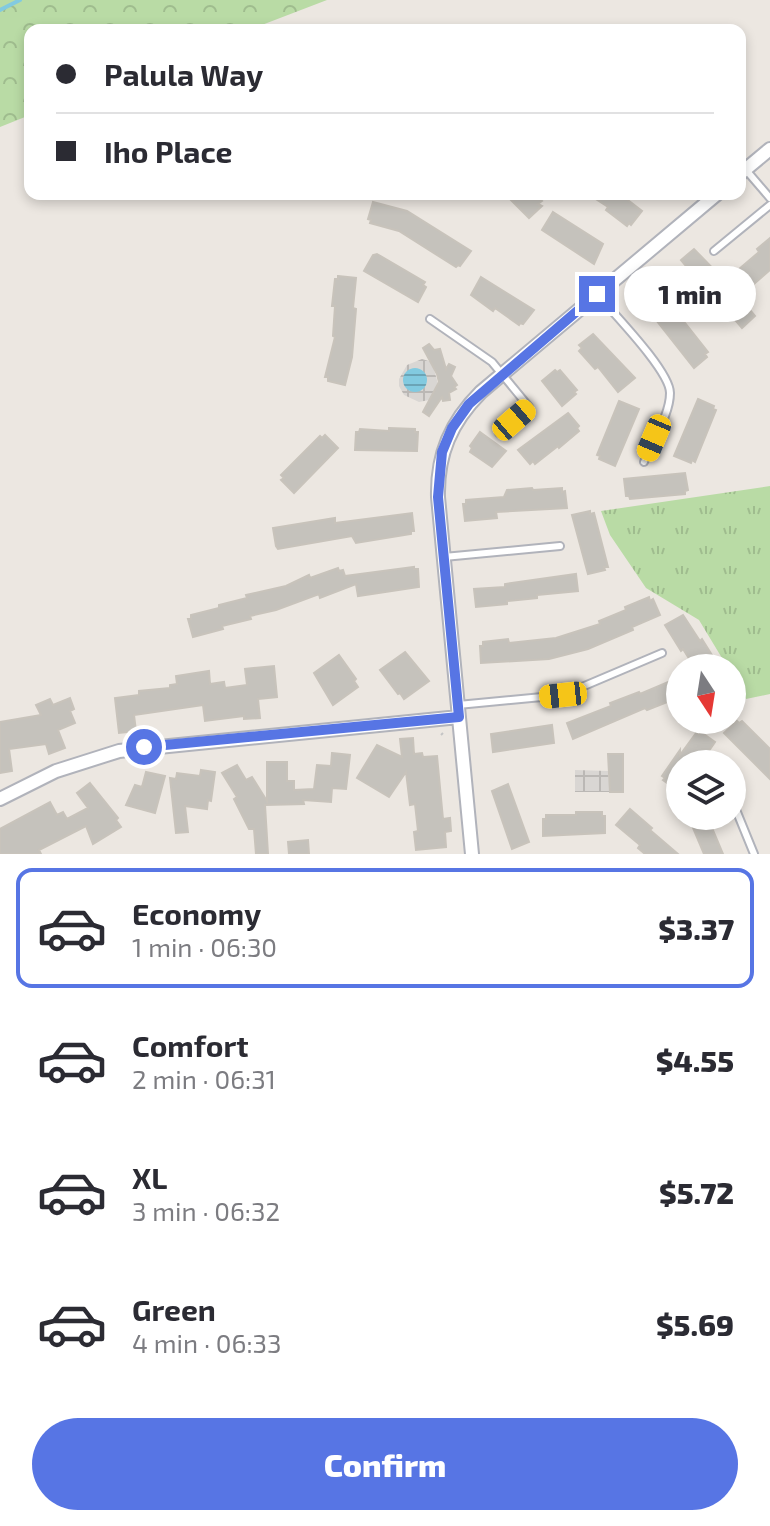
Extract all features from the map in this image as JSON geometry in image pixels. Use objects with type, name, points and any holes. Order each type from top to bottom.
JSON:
[{"type":"street","points":[[746,169],[770,149]]},
{"type":"street","points":[[472,854],[437,481],[442,452],[459,416],[502,375],[710,200]]},
{"type":"street","points":[[0,799],[56,771],[119,751],[458,711]]},
{"type":"lane","points":[[746,175],[770,198]]},
{"type":"lane","points":[[714,251],[770,205]]},
{"type":"lane","points":[[597,294],[661,369],[670,388],[668,404],[644,462]]},
{"type":"lane","points":[[430,319],[492,362],[529,407],[499,433]]},
{"type":"lane","points":[[444,557],[560,546]]},
{"type":"lane","points":[[458,711],[563,695],[662,653]]},
{"type":"lane","points":[[744,830],[754,854]]},
{"type":"green space","points":[[0,0],[327,0],[265,24],[24,24],[24,117],[0,127]]},
{"type":"green space","points":[[770,486],[770,694],[746,699],[746,654],[720,654],[699,620],[646,588],[610,535],[601,511]]},
{"type":"shaded area","points":[[422,359],[432,362],[438,384],[429,400],[419,402],[404,395],[399,379],[407,365]]},
{"type":"shaded area","points":[[575,770],[608,771],[610,792],[575,792]]},
{"type":"water","points":[[415,368],[426,375],[427,380],[420,391],[415,392],[404,385],[403,380],[410,369]]},
{"type":"building","points":[[511,200],[542,201],[538,204],[542,206],[529,218]]},
{"type":"building","points":[[597,200],[628,200],[642,211],[627,226],[606,210],[608,207]]},
{"type":"building","points":[[373,202],[407,211],[471,251],[456,267],[399,231],[370,223],[368,219]]},
{"type":"building","points":[[553,212],[603,244],[594,264],[542,230]]},
{"type":"building","points":[[770,238],[770,270],[739,297],[755,316],[742,328],[681,260],[694,249],[725,281],[759,252],[757,249]]},
{"type":"building","points":[[377,254],[425,282],[423,285],[426,287],[418,302],[364,271],[373,255]]},
{"type":"building","points":[[338,276],[356,278],[352,357],[345,385],[328,381],[325,377],[335,337],[335,306],[332,306]]},
{"type":"building","points":[[481,277],[534,310],[523,324],[519,325],[495,308],[493,311],[471,295]]},
{"type":"building","points":[[655,285],[708,352],[705,354],[707,357],[694,368],[638,297]]},
{"type":"building","points":[[593,334],[635,378],[618,392],[598,367],[595,369],[579,351],[582,348],[579,345]]},
{"type":"building","points":[[429,344],[434,350],[440,349],[446,369],[449,364],[455,367],[451,376],[457,385],[449,393],[450,400],[443,401],[442,397],[429,416],[423,412],[439,382],[423,348]]},
{"type":"building","points":[[555,370],[560,370],[577,390],[562,406],[542,381]]},
{"type":"building","points":[[698,399],[716,410],[695,462],[692,460],[691,463],[674,456]]},
{"type":"building","points":[[619,401],[639,409],[615,466],[597,455]]},
{"type":"building","points":[[568,413],[579,426],[579,431],[559,448],[535,464],[533,461],[530,464],[518,450]]},
{"type":"building","points":[[389,428],[415,429],[418,432],[417,451],[355,450],[356,432],[360,429],[389,431]]},
{"type":"building","points":[[480,432],[506,451],[492,467],[470,452],[470,446]]},
{"type":"building","points":[[325,435],[338,448],[294,493],[281,480],[284,478],[281,475],[320,436]]},
{"type":"building","points":[[685,473],[688,490],[685,494],[630,499],[626,496],[624,479]]},
{"type":"building","points":[[562,488],[567,508],[496,512],[497,518],[465,521],[463,504],[466,500],[504,497],[507,490]]},
{"type":"building","points":[[590,511],[590,514],[594,513],[608,567],[588,574],[572,515]]},
{"type":"building","points":[[412,513],[414,531],[411,534],[356,543],[352,536],[278,549],[276,546],[273,528],[335,518],[335,523]]},
{"type":"building","points":[[338,568],[339,571],[343,570],[345,576],[418,569],[419,587],[358,596],[356,584],[193,637],[188,619],[191,615],[219,608],[219,605],[247,598],[246,595],[286,586],[309,575],[310,578]]},
{"type":"building","points":[[576,574],[578,591],[537,595],[537,598],[507,601],[507,604],[476,607],[474,589],[505,587],[505,584]]},
{"type":"building","points":[[649,597],[660,615],[588,649],[549,659],[481,663],[480,646],[483,642],[508,639],[509,643],[556,638],[600,624],[599,621]]},
{"type":"building","points":[[683,615],[711,654],[686,654],[683,649],[681,651],[665,625]]},
{"type":"building","points":[[405,652],[429,681],[404,699],[380,670]]},
{"type":"building","points":[[339,655],[358,687],[333,705],[314,673]]},
{"type":"building","points":[[274,666],[277,697],[258,699],[260,718],[244,719],[244,716],[205,721],[203,705],[134,715],[136,731],[119,733],[115,698],[139,695],[139,691],[170,688],[170,685],[177,684],[176,676],[209,671],[210,684],[224,682],[225,688],[247,685],[245,669]]},
{"type":"building","points":[[666,683],[666,703],[647,710],[645,708],[573,739],[567,723],[611,706],[610,703]]},
{"type":"building","points":[[70,698],[74,709],[70,711],[75,723],[58,730],[65,748],[49,754],[46,744],[9,749],[12,771],[0,773],[0,722],[41,715],[36,705],[50,699],[53,705]]},
{"type":"building","points":[[552,725],[554,743],[493,752],[491,734]]},
{"type":"building","points":[[746,725],[770,749],[770,779],[746,755],[746,750],[741,750],[725,734],[746,734]]},
{"type":"building","points":[[695,734],[704,734],[715,742],[710,750],[684,750]]},
{"type":"building","points":[[413,738],[414,754],[437,756],[443,819],[450,818],[451,831],[445,832],[446,847],[416,850],[414,832],[418,831],[415,804],[410,805],[406,772],[389,797],[357,778],[377,745],[402,757],[400,739]]},
{"type":"building","points":[[332,753],[350,755],[346,789],[332,788],[331,802],[303,800],[304,804],[265,805],[268,854],[256,854],[254,829],[249,829],[234,799],[237,797],[222,773],[237,765],[246,780],[252,777],[267,801],[267,762],[287,762],[287,781],[294,781],[294,790],[314,789],[317,765],[331,766]]},
{"type":"building","points":[[608,754],[623,754],[623,792],[610,792]]},
{"type":"building","points":[[201,770],[215,772],[211,801],[208,800],[207,809],[185,806],[188,832],[176,833],[170,778],[176,779],[177,773],[200,776]]},
{"type":"building","points":[[146,772],[165,776],[155,813],[126,805],[135,785],[142,787]]},
{"type":"building","points":[[90,783],[118,818],[116,820],[121,827],[93,844],[86,826],[39,850],[41,854],[0,854],[0,829],[50,802],[57,815],[63,812],[67,819],[88,808],[77,793]]},
{"type":"building","points":[[508,784],[529,842],[512,849],[492,791]]},
{"type":"building","points":[[630,809],[678,854],[645,854],[638,848],[640,845],[616,825]]},
{"type":"building","points":[[576,812],[602,812],[605,816],[605,833],[543,836],[543,819],[546,815],[576,815]]},
{"type":"building","points":[[694,830],[713,830],[723,854],[704,854]]},
{"type":"building","points":[[308,840],[309,854],[289,854],[288,842]]},
{"type":"waterway","points":[[0,10],[20,0]]},
{"type":"route","points":[[144,747],[459,717],[437,481],[446,439],[459,416],[481,392],[597,294]]}]
